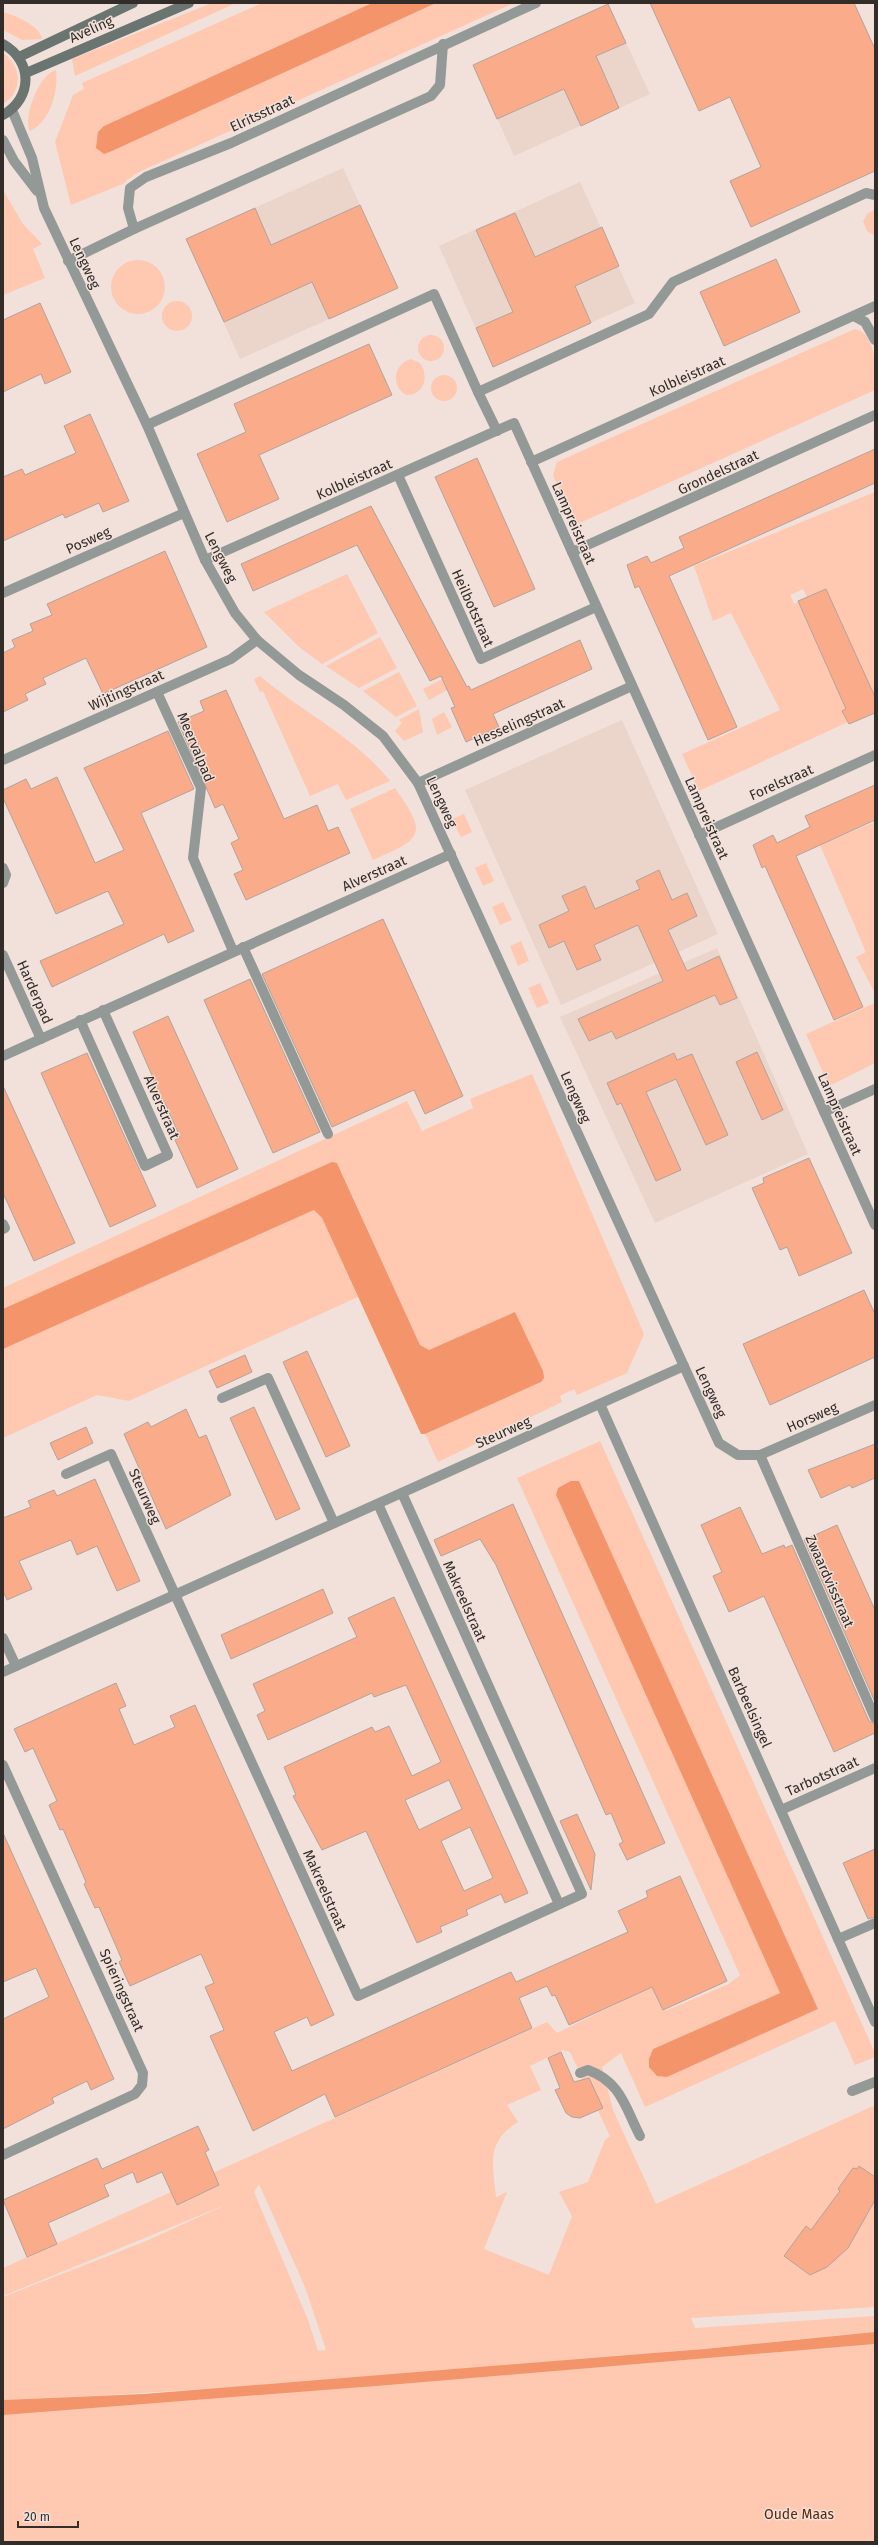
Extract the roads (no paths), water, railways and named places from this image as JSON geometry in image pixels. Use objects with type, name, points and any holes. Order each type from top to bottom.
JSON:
[{"type":"main road","name":"Aveling","points":[[19,57],[133,3]]},
{"type":"main road","name":"Aveling","points":[[26,73],[189,3]]},
{"type":"main road","points":[[3,44],[19,57],[26,73],[24,94],[8,112]]},
{"type":"street","name":"Elritsstraat","points":[[134,229],[128,208],[130,188],[146,177],[231,142],[443,44],[536,3]]},
{"type":"street","points":[[68,261],[134,229],[431,96],[440,85],[443,44]]},
{"type":"street","name":"Lengweg","points":[[8,112],[32,158],[39,194],[68,261],[146,425],[206,560],[235,614],[257,640],[299,675],[344,705],[383,736],[418,783],[719,1443],[738,1455],[760,1455]]},
{"type":"street","name":"Lengweg","points":[[3,140],[14,161],[39,194]]},
{"type":"street","points":[[478,392],[649,314],[672,282],[866,193],[875,195]]},
{"type":"street","points":[[146,425],[434,294],[497,431]]},
{"type":"street","name":"Kolbleistraat","points":[[531,462],[875,306]]},
{"type":"street","points":[[854,316],[865,322],[875,340]]},
{"type":"street","name":"Grondelstraat","points":[[572,552],[875,415]]},
{"type":"street","name":"Kolbleistraat","points":[[206,560],[514,423]]},
{"type":"street","name":"Lampreistraat","points":[[514,423],[875,1225]]},
{"type":"street","name":"Heilbotstraat","points":[[398,475],[481,659],[596,607]]},
{"type":"street","name":"Posweg","points":[[3,593],[184,513]]},
{"type":"street","name":"Wijtingstraat","points":[[3,760],[230,659],[257,640]]},
{"type":"street","name":"Hesselingstraat","points":[[418,783],[632,686]]},
{"type":"street","name":"Meervalpad","points":[[157,692],[201,788],[193,858],[238,949]]},
{"type":"street","name":"Forelstraat","points":[[699,835],[875,755]]},
{"type":"street","name":"Alverstraat","points":[[3,1056],[451,854]]},
{"type":"street","points":[[3,868],[6,875],[3,883]]},
{"type":"street","points":[[238,949],[328,1134]]},
{"type":"street","name":"Harderpad","points":[[3,955],[41,1039]]},
{"type":"street","name":"Alverstraat","points":[[80,1020],[144,1166],[168,1156],[103,1010]]},
{"type":"street","points":[[824,1112],[875,1089]]},
{"type":"street","points":[[3,1224],[5,1228],[3,1228]]},
{"type":"street","name":"Steurweg","points":[[3,1672],[684,1366]]},
{"type":"street","points":[[222,1398],[268,1378],[334,1523]]},
{"type":"street","name":"Barbeelsingel","points":[[600,1404],[875,2022]]},
{"type":"street","name":"Horsweg","points":[[760,1455],[875,1405]]},
{"type":"street","name":"Steurweg","points":[[66,1474],[111,1454],[174,1595]]},
{"type":"street","name":"Zwaardvisstraat","points":[[760,1455],[875,1718]]},
{"type":"street","name":"Makreelstraat","points":[[174,1595],[358,1996],[582,1894],[402,1493]]},
{"type":"street","points":[[378,1504],[559,1904]]},
{"type":"street","points":[[3,1638],[16,1666]]},
{"type":"street","name":"Spieringstraat","points":[[3,1765],[144,2073],[142,2085],[135,2094],[3,2155]]},
{"type":"street","name":"Tarbotstraat","points":[[781,1810],[875,1768]]},
{"type":"street","points":[[838,1939],[875,1923]]},
{"type":"street","points":[[580,2073],[588,2070],[603,2075],[615,2084],[640,2136]]},
{"type":"street","points":[[852,2092],[875,2082]]},
{"type":"park label","name":"Oude Maas","points":[[799,2514]]}]
